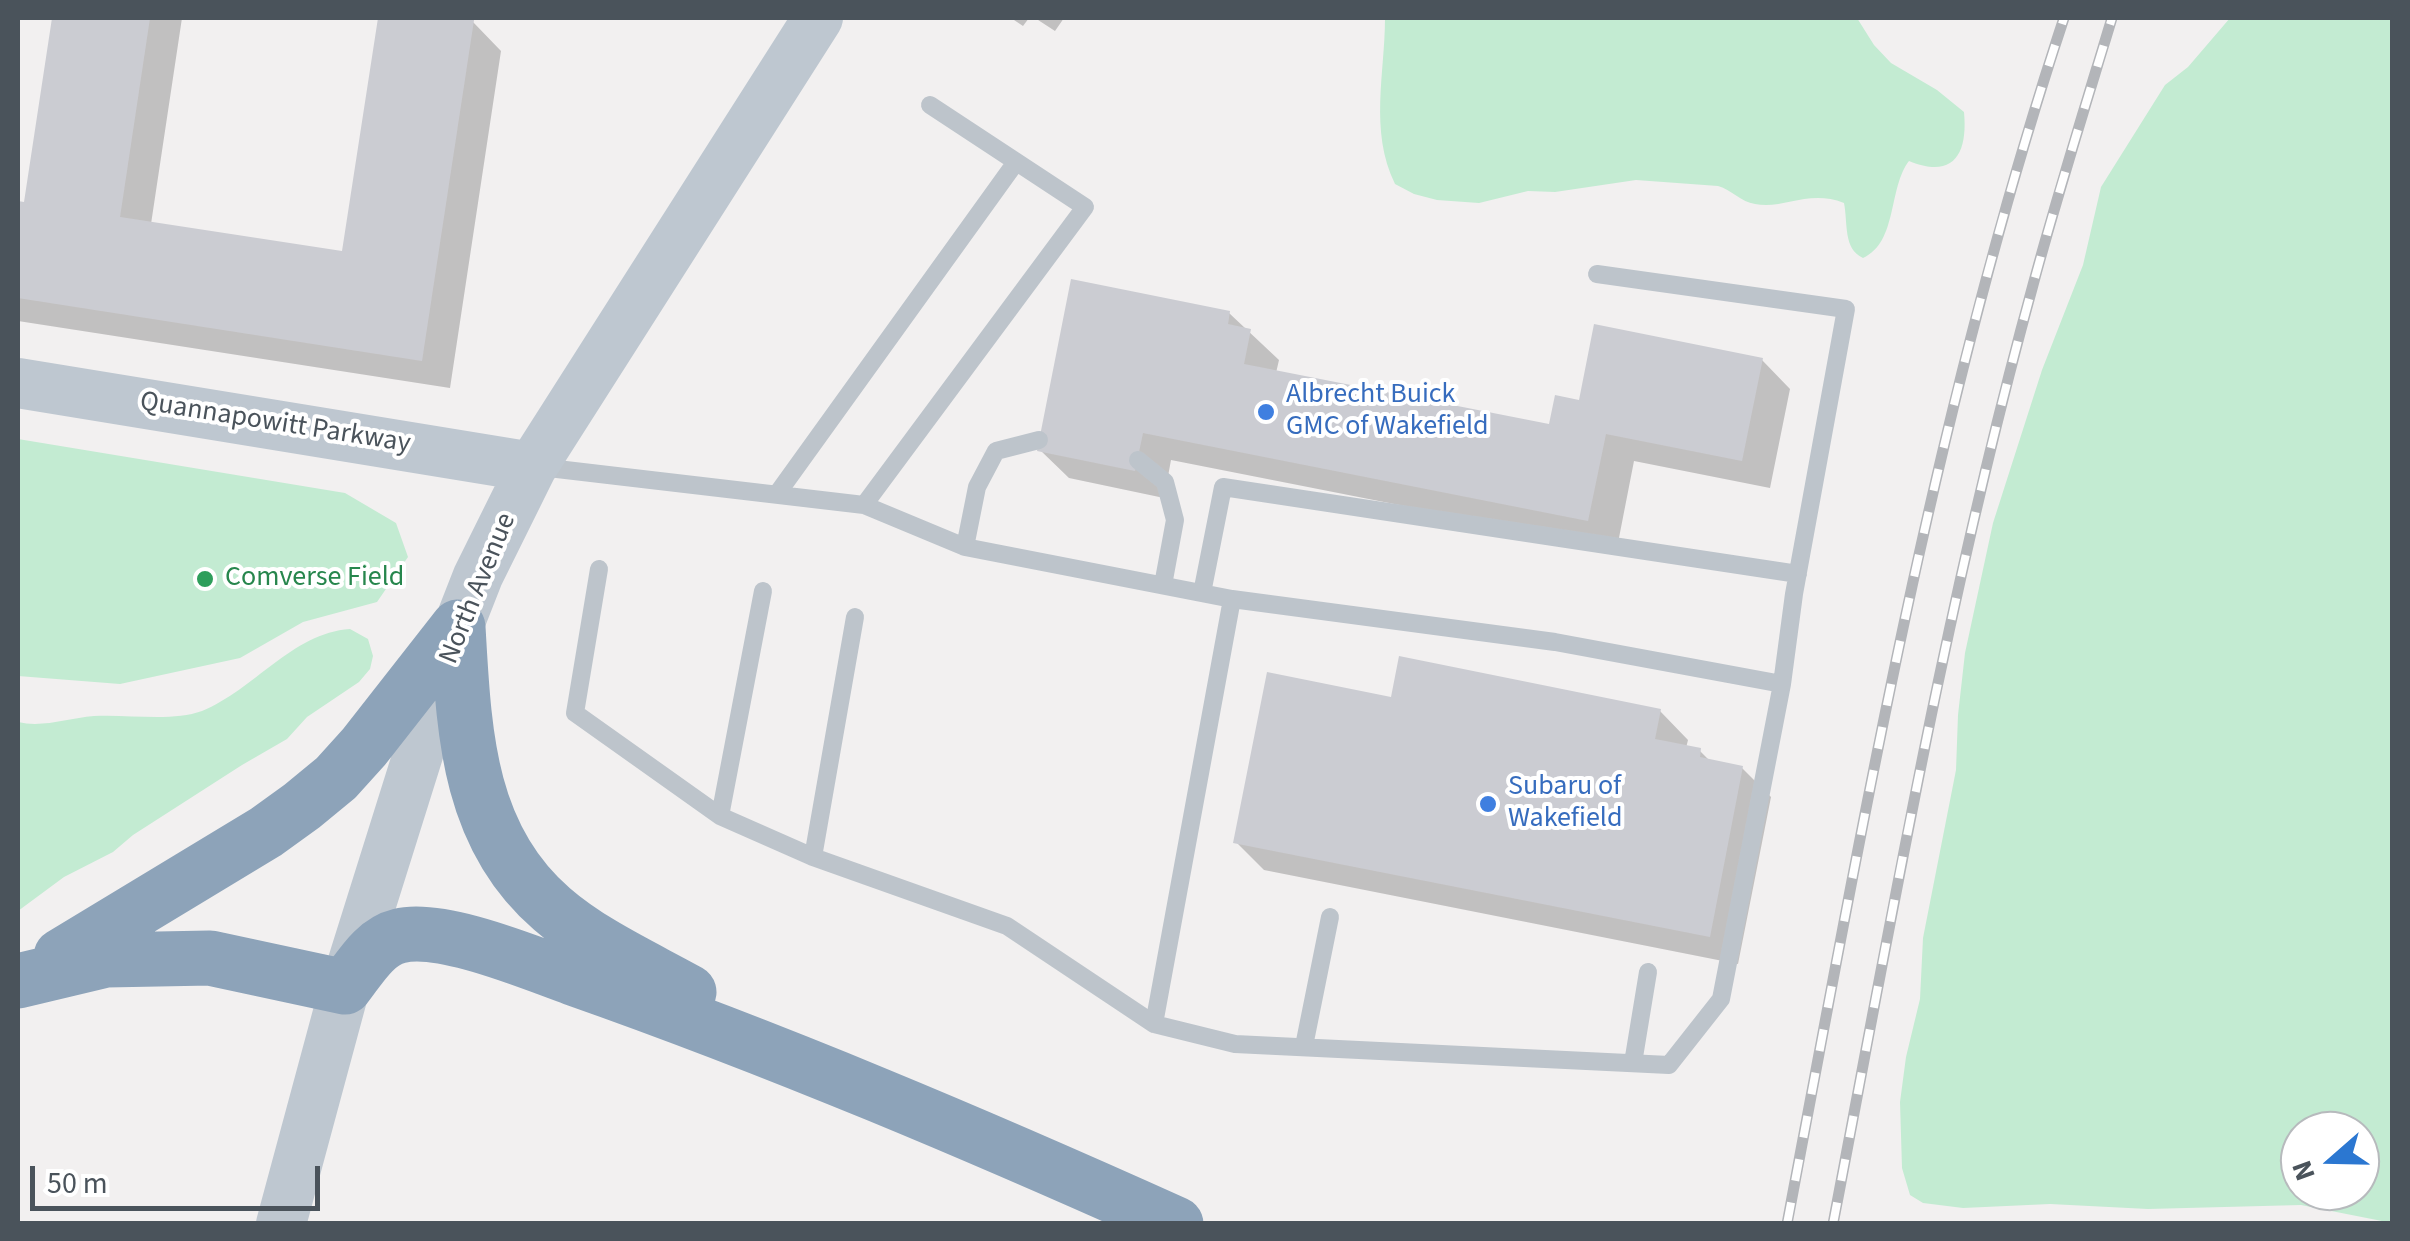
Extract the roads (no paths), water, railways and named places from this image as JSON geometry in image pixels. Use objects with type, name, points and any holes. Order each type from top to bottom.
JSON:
[{"type":"highway","points":[[18,981],[126,919],[302,806],[336,778],[364,747],[458,628]]},
{"type":"highway","points":[[458,628],[464,734],[470,764],[486,812],[530,888],[576,927],[843,1079]]},
{"type":"highway","points":[[18,981],[106,960],[210,958],[346,987],[379,944],[400,936],[429,934],[509,956],[657,1007],[843,1079],[1176,1224]]},
{"type":"street","name":"North Avenue","points":[[281,1224],[346,987],[458,628],[478,576],[532,466],[818,18]]},
{"type":"street","name":"Quannapowitt Parkway","points":[[18,383],[532,466]]},
{"type":"lane","points":[[864,505],[1084,207],[930,106]]},
{"type":"lane","points":[[777,494],[1016,162]]},
{"type":"lane","points":[[598,569],[575,712],[720,816],[814,857],[1006,926],[1154,1024],[1235,1044],[1669,1065],[1721,998],[1782,684],[1846,309],[1597,274]]},
{"type":"lane","points":[[965,547],[977,487],[996,451],[1039,440]]},
{"type":"lane","points":[[1138,460],[1165,482],[1175,520],[1164,585]]},
{"type":"lane","points":[[532,466],[864,505],[965,547],[1232,600],[1555,642],[1782,684]]},
{"type":"lane","points":[[1202,593],[1224,487],[1798,574]]},
{"type":"lane","points":[[720,816],[763,592]]},
{"type":"lane","points":[[1154,1024],[1232,600]]},
{"type":"lane","points":[[814,857],[854,617]]},
{"type":"lane","points":[[1304,1046],[1330,916]]},
{"type":"lane","points":[[1633,1063],[1648,972]]},
{"type":"railway","points":[[1787,1224],[1874,767],[1940,465],[2018,166],[2064,18]]},
{"type":"railway","points":[[1833,1224],[1924,753],[1974,518],[2042,252],[2112,18]]},
{"type":"place","name":"Albrecht Buick GMC of Wakefield","points":[[1266,412]]},
{"type":"place","name":"Comverse Field","points":[[205,579]]},
{"type":"place","name":"Subaru of Wakefield","points":[[1488,804]]}]
